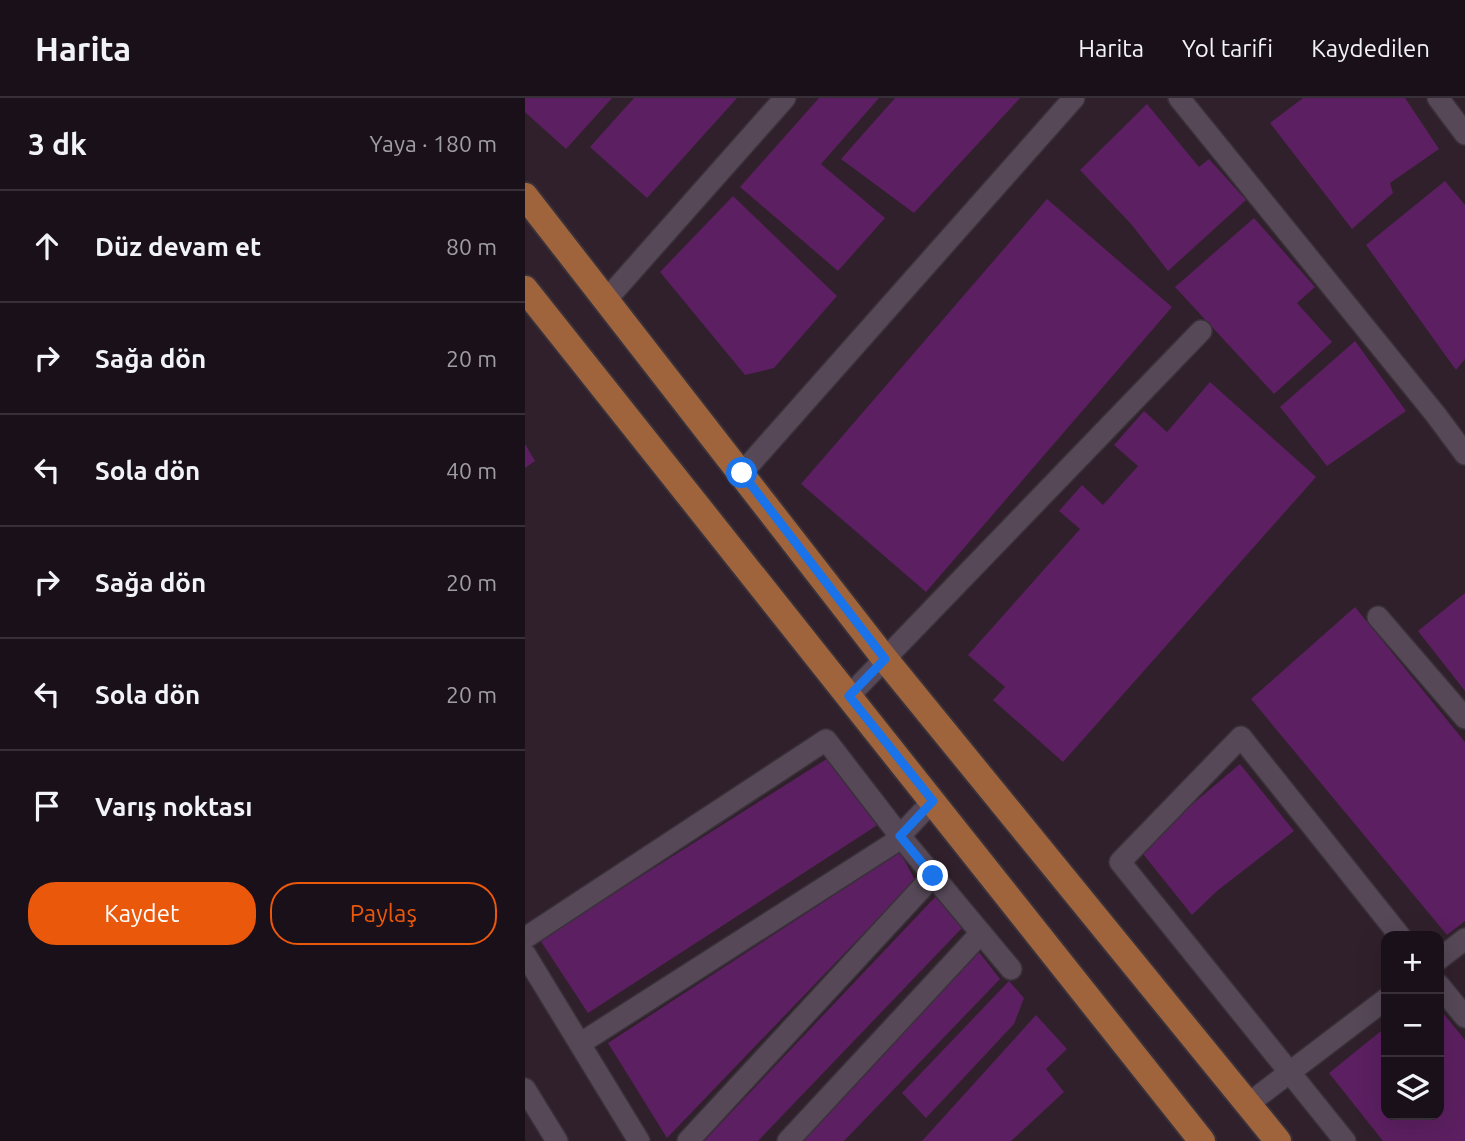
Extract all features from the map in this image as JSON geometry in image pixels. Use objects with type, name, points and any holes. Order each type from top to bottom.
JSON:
[{"type":"main road","points":[[525,196],[885,659],[1278,1141]]},
{"type":"main road","points":[[525,289],[1202,1141]]},
{"type":"street","points":[[606,300],[785,98]]},
{"type":"street","points":[[742,473],[1074,98]]},
{"type":"street","points":[[1179,98],[1465,454]]},
{"type":"street","points":[[1438,98],[1465,134]]},
{"type":"street","points":[[849,696],[1201,331]]},
{"type":"street","points":[[1378,617],[1465,718]]},
{"type":"street","points":[[1345,1141],[1120,862],[1241,737],[1396,931]]},
{"type":"street","points":[[525,938],[826,740],[900,836],[1011,969]]},
{"type":"street","points":[[581,1043],[892,844],[933,801]]},
{"type":"street","points":[[688,1141],[933,876]]},
{"type":"street","points":[[787,1141],[981,933]]},
{"type":"street","points":[[1444,955],[1465,939]]},
{"type":"street","points":[[525,954],[639,1141]]},
{"type":"street","points":[[1444,991],[1465,1017]]},
{"type":"street","points":[[1248,1104],[1381,1003]]},
{"type":"street","points":[[525,1089],[557,1141]]},
{"type":"shaded area","points":[[525,98],[1465,98],[1465,1141],[525,1141]]},
{"type":"building","points":[[525,98],[612,98],[566,149],[525,112]]},
{"type":"building","points":[[634,98],[737,98],[647,198],[590,147]]},
{"type":"building","points":[[819,98],[879,98],[821,164],[885,218],[838,271],[740,187]]},
{"type":"building","points":[[895,98],[1020,98],[914,213],[841,159]]},
{"type":"building","points":[[1303,98],[1405,98],[1439,149],[1390,183],[1393,193],[1352,229],[1270,123]]},
{"type":"building","points":[[1147,104],[1199,167],[1209,159],[1246,200],[1168,271],[1131,224],[1080,170]]},
{"type":"building","points":[[1445,181],[1465,205],[1465,359],[1456,370],[1366,245]]},
{"type":"building","points":[[733,196],[837,296],[774,368],[745,375],[660,272]]},
{"type":"building","points":[[1047,199],[1172,307],[926,592],[801,484]]},
{"type":"building","points":[[1254,218],[1315,287],[1297,303],[1332,342],[1274,394],[1175,287]]},
{"type":"building","points":[[1355,341],[1406,411],[1327,466],[1280,407]]},
{"type":"building","points":[[1210,382],[1316,477],[1063,762],[993,700],[1005,687],[968,655],[1080,529],[1059,511],[1082,485],[1103,505],[1138,466],[1114,445],[1144,411],[1167,432]]},
{"type":"building","points":[[525,444],[535,461],[525,468]]},
{"type":"building","points":[[1465,593],[1465,691],[1418,631]]},
{"type":"building","points":[[1355,607],[1465,742],[1465,921],[1447,935],[1251,699]]},
{"type":"building","points":[[833,755],[879,824],[588,1013],[540,940]]},
{"type":"building","points":[[1240,764],[1294,831],[1217,891],[1192,915],[1139,849]]},
{"type":"building","points":[[900,852],[915,880],[667,1138],[608,1043]]},
{"type":"building","points":[[938,894],[962,928],[758,1141],[704,1141]]},
{"type":"building","points":[[975,947],[1000,979],[844,1141],[788,1141]]},
{"type":"building","points":[[1009,981],[1024,998],[1014,1024],[926,1118],[902,1093]]},
{"type":"building","points":[[1444,1014],[1465,1040],[1465,1141],[1383,1141],[1329,1073],[1381,1031],[1381,1120],[1444,1120]]},
{"type":"building","points":[[1036,1015],[1067,1049],[1046,1069],[1064,1092],[1011,1141],[922,1141]]},
{"type":"route","points":[[742,473],[885,659],[849,696],[933,801],[900,836],[933,876]]}]
